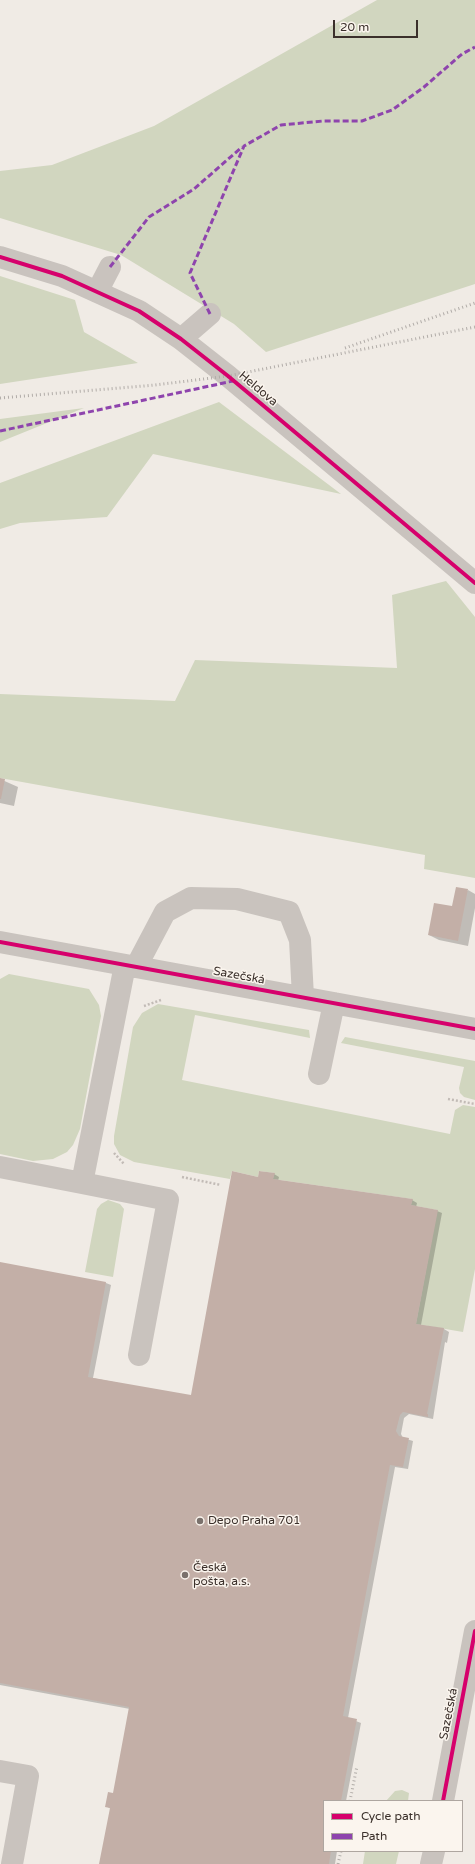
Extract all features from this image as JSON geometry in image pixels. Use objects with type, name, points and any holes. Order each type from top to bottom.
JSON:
[{"type":"street","name":"Heldova","points":[[0,258],[62,276],[140,311],[228,376],[475,583]]},
{"type":"street","points":[[97,292],[110,267]]},
{"type":"street","points":[[181,340],[210,314]]},
{"type":"street","points":[[82,1183],[130,966],[165,912],[191,898],[237,899],[288,912],[300,940],[303,998]]},
{"type":"street","name":"Sazečská","points":[[0,942],[475,1029]]},
{"type":"street","points":[[319,1074],[334,1003]]},
{"type":"street","points":[[0,1167],[168,1200],[139,1355]]},
{"type":"street","name":"Sazečská","points":[[443,1800],[475,1631]]},
{"type":"street","points":[[0,1771],[28,1776],[12,1864]]},
{"type":"street","points":[[431,1864],[434,1852]]},
{"type":"path","points":[[142,1006],[157,1000],[166,999]]},
{"type":"path","points":[[448,1099],[475,1104]]},
{"type":"path","points":[[112,1150],[125,1165]]},
{"type":"path","points":[[176,1176],[221,1185]]},
{"type":"green space","points":[[377,0],[475,0],[475,284],[266,352],[234,324],[121,255],[0,218],[0,171],[52,165],[154,126]]},
{"type":"green space","points":[[0,276],[75,300],[84,332],[138,363],[0,384]]},
{"type":"green space","points":[[219,402],[341,494],[153,454],[107,517],[20,523],[0,529],[0,483]]},
{"type":"green space","points":[[84,408],[0,442],[0,419]]},
{"type":"green space","points":[[446,581],[475,617],[475,878],[424,869],[425,855],[0,778],[0,694],[175,701],[195,660],[397,668],[392,595]]},
{"type":"green space","points":[[9,974],[89,989],[99,1005],[101,1016],[80,1129],[73,1145],[67,1152],[53,1159],[33,1161],[0,1154],[0,979]]},
{"type":"green space","points":[[158,1004],[309,1030],[310,1038],[195,1015],[182,1080],[450,1134],[455,1110],[463,1105],[475,1107],[475,1269],[463,1332],[416,1324],[437,1210],[411,1205],[412,1199],[273,1179],[274,1173],[259,1171],[258,1177],[232,1171],[230,1179],[134,1162],[120,1155],[114,1144],[114,1136],[133,1027],[142,1013]]},
{"type":"green space","points":[[345,1037],[475,1061],[475,1100],[464,1097],[460,1093],[459,1088],[464,1067],[341,1043]]},
{"type":"green space","points":[[108,1200],[120,1204],[124,1209],[113,1277],[85,1272],[97,1209],[101,1204]]},
{"type":"green space","points":[[402,1790],[409,1793],[408,1800],[387,1800],[395,1791]]},
{"type":"green space","points":[[365,1852],[399,1852],[396,1864],[363,1864]]},
{"type":"building","points":[[0,778],[5,779],[1,799],[0,799]]},
{"type":"building","points":[[456,887],[468,889],[458,941],[428,935],[434,903],[452,906]]},
{"type":"building","name":"Česká pošta, a.s.","points":[[232,1171],[258,1177],[259,1171],[275,1173],[273,1179],[413,1199],[411,1205],[438,1210],[416,1324],[444,1328],[427,1414],[428,1417],[403,1412],[400,1415],[396,1431],[399,1436],[409,1438],[403,1467],[390,1465],[343,1716],[357,1719],[341,1800],[323,1800],[323,1852],[331,1852],[329,1864],[99,1864],[110,1808],[105,1807],[108,1792],[113,1793],[129,1707],[0,1683],[0,1262],[106,1282],[88,1377],[191,1395]]},
{"type":"railway","points":[[345,348],[475,303]]},
{"type":"railway","points":[[0,398],[155,385],[228,376],[475,327]]},
{"type":"railway","points":[[350,1800],[357,1766]]},
{"type":"railway","points":[[338,1864],[341,1852]]},
{"type":"marked path","points":[[210,314],[190,273],[244,146],[281,125],[323,121],[362,121],[392,110],[424,87],[462,54],[475,47]]},
{"type":"marked path","points":[[110,267],[149,217],[194,189],[242,147]]},
{"type":"marked path","points":[[0,431],[233,381]]},
{"type":"cycle path","points":[[0,257],[62,276],[139,311],[181,339],[228,376],[475,583]]},
{"type":"cycle path","points":[[0,942],[475,1029]]},
{"type":"cycle path","points":[[443,1800],[475,1631]]},
{"type":"place","name":"Depo Praha 701","points":[[200,1521]]},
{"type":"place","name":"Česká pošta, a.s.","points":[[185,1575]]}]
